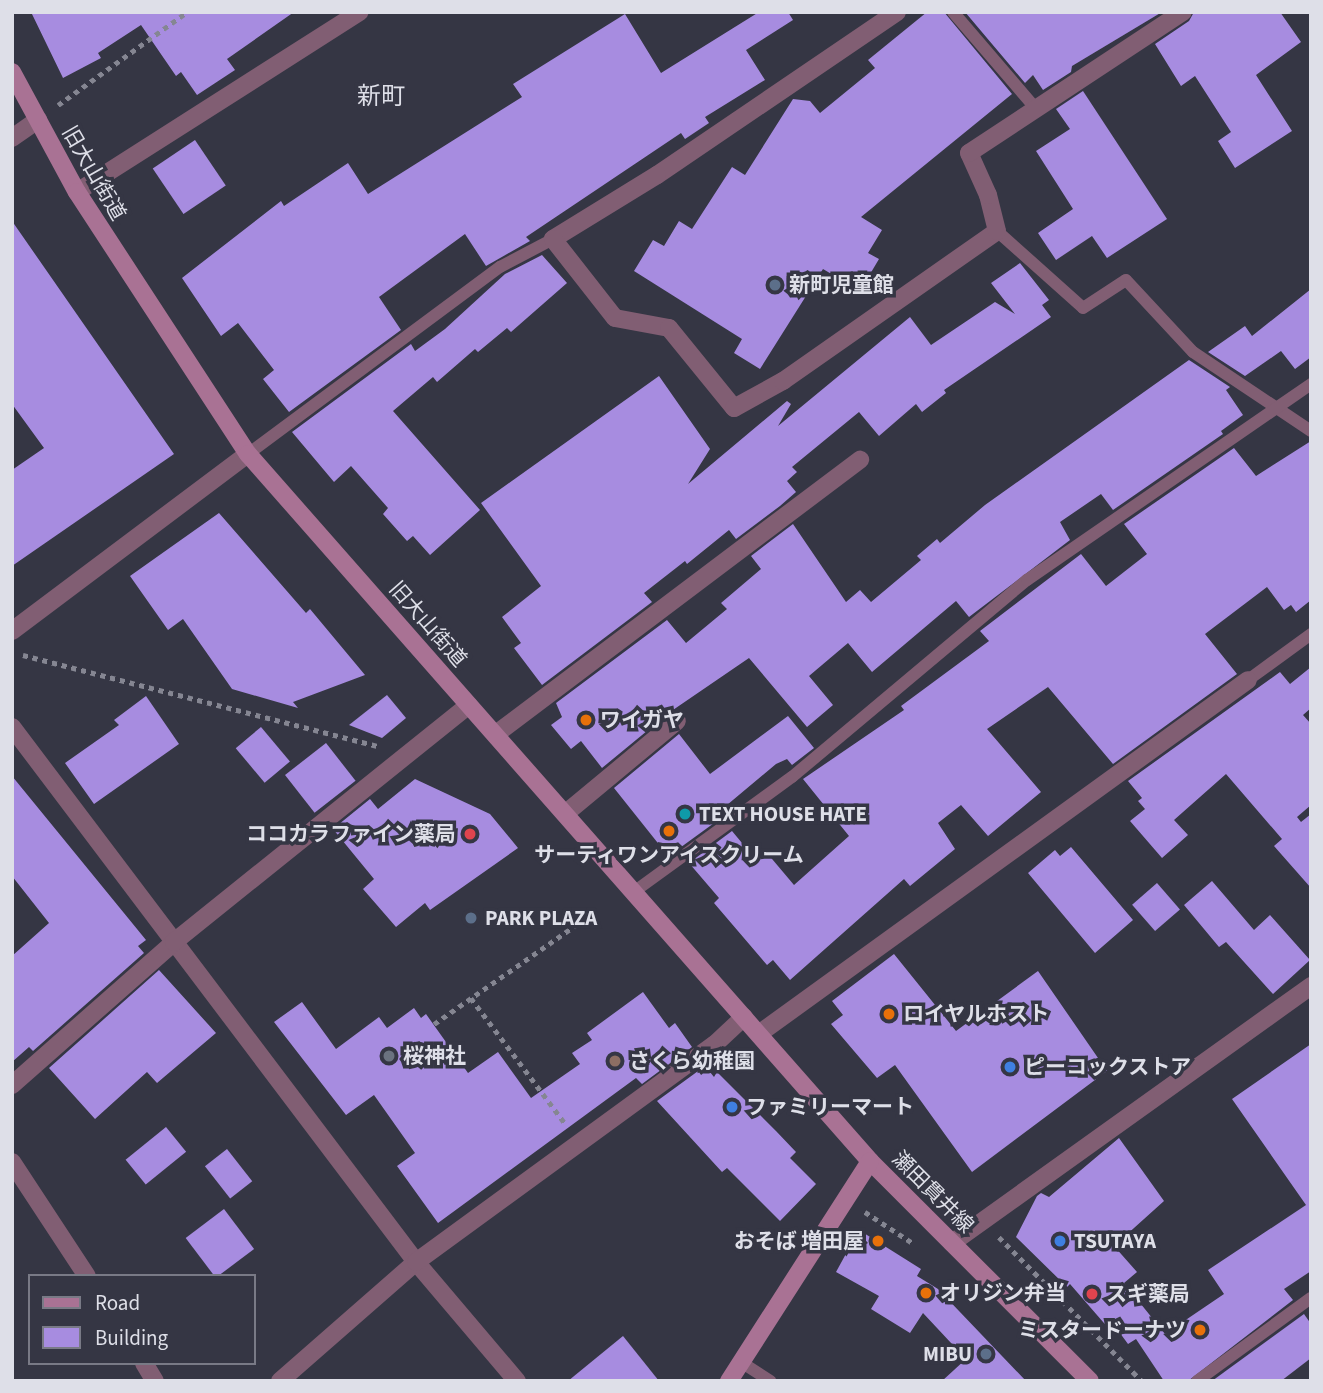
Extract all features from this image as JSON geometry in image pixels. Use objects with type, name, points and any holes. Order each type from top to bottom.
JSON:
[{"type":"street","points":[[76,192],[360,12]]},
{"type":"street","points":[[897,12],[553,239],[615,317],[669,328],[734,408],[783,381],[997,231],[988,195],[969,153],[1183,12]]},
{"type":"street","name":"旧大山街道","points":[[12,72],[76,192],[248,454],[870,1161]]},
{"type":"street","points":[[12,138],[38,120]]},
{"type":"street","points":[[12,631],[248,454]]},
{"type":"street","points":[[496,734],[860,460]]},
{"type":"street","points":[[760,1033],[1248,680]]},
{"type":"street","points":[[12,1085],[174,942],[411,755],[469,705]]},
{"type":"street","points":[[566,813],[677,721]]},
{"type":"street","points":[[12,727],[416,1262],[517,1381]]},
{"type":"street","points":[[952,1243],[1311,986]]},
{"type":"street","points":[[280,1381],[416,1262],[714,1045],[744,1017]]},
{"type":"street","name":"瀬田貫井線","points":[[729,1381],[870,1161],[1083,1378]]},
{"type":"street","points":[[12,1162],[86,1274]]},
{"type":"street","points":[[145,1365],[155,1381]]},
{"type":"lane","points":[[953,12],[1036,109]]},
{"type":"lane","points":[[997,231],[1083,308],[1126,280],[1193,352],[1311,431]]},
{"type":"lane","points":[[248,454],[500,267],[553,239]]},
{"type":"lane","points":[[635,891],[792,777],[1027,580],[1311,384]]},
{"type":"lane","points":[[1248,680],[1311,634]]},
{"type":"lane","points":[[1197,1381],[1311,1298]]},
{"type":"lane","points":[[741,1362],[770,1381]]},
{"type":"path","points":[[38,120],[187,12]]},
{"type":"path","points":[[12,652],[411,755]]},
{"type":"path","points":[[434,1024],[596,911]]},
{"type":"path","points":[[471,998],[579,1142]]},
{"type":"path","points":[[860,1208],[925,1254]]},
{"type":"path","points":[[991,1229],[1142,1381]]},
{"type":"building","points":[[31,12],[294,12],[227,59],[235,70],[197,95],[181,72],[176,76],[141,25],[98,53],[101,58],[63,78]]},
{"type":"building","points":[[759,12],[788,12],[793,20],[746,50],[765,80],[705,117],[709,123],[685,139],[681,133],[526,237],[530,241],[486,266],[465,234],[379,297],[401,330],[289,412],[263,379],[274,370],[238,323],[221,336],[182,278],[281,201],[284,206],[348,163],[368,194],[522,97],[513,84],[625,14],[661,73]]},
{"type":"building","points":[[927,12],[944,12],[1012,94],[861,217],[882,230],[868,253],[879,259],[860,291],[823,269],[760,369],[734,353],[742,339],[634,271],[653,240],[664,246],[679,221],[692,229],[732,167],[745,175],[793,99],[810,101],[820,113],[875,68],[868,60]]},
{"type":"building","points":[[965,12],[1162,12],[1072,66],[1071,72],[1043,90],[1033,75],[1025,83]]},
{"type":"building","points":[[1194,12],[1280,12],[1301,42],[1256,75],[1292,131],[1235,168],[1218,141],[1231,132],[1195,76],[1181,86],[1155,44],[1189,21]]},
{"type":"building","points":[[1083,91],[1167,219],[1107,258],[1092,236],[1056,260],[1038,233],[1073,209],[1036,151],[1070,129],[1056,109]]},
{"type":"building","points":[[195,140],[226,186],[183,214],[153,169]]},
{"type":"building","points":[[12,221],[174,454],[12,566],[12,470],[44,448],[12,404]]},
{"type":"building","points":[[542,255],[567,283],[511,332],[507,328],[478,352],[475,349],[437,382],[433,377],[393,411],[480,510],[430,555],[413,536],[407,541],[383,514],[388,508],[351,466],[334,482],[292,432],[411,344],[415,351],[445,329],[505,274]]},
{"type":"building","points":[[1020,263],[1049,300],[1042,305],[1051,317],[944,390],[946,393],[922,412],[916,404],[879,436],[859,412],[792,467],[797,472],[787,481],[796,492],[780,506],[736,539],[729,530],[687,564],[685,561],[644,593],[652,602],[542,685],[514,648],[521,643],[502,617],[541,586],[481,503],[659,376],[710,449],[688,484],[787,401],[791,404],[778,426],[910,317],[931,345],[995,302],[1015,314],[991,283]]},
{"type":"building","points":[[1311,289],[1311,357],[1295,369],[1281,351],[1245,376],[1208,352],[1245,326],[1252,336]]},
{"type":"building","points":[[1189,360],[1230,387],[1226,390],[1243,415],[1221,431],[1223,434],[1113,510],[1101,494],[1060,522],[1070,540],[969,617],[956,601],[872,672],[848,643],[809,676],[833,705],[807,727],[749,658],[670,712],[602,768],[581,741],[571,749],[551,725],[562,717],[556,703],[667,620],[686,643],[727,609],[721,603],[761,569],[751,556],[793,524],[846,602],[860,590],[871,602],[921,560],[917,556],[937,539],[940,543],[985,505]]},
{"type":"building","points":[[1311,441],[1311,600],[1296,612],[1291,605],[1284,610],[1267,587],[1205,634],[1237,674],[1113,764],[1048,687],[987,729],[1041,792],[988,836],[961,805],[938,823],[955,849],[910,886],[904,879],[790,980],[773,960],[767,965],[714,903],[719,898],[689,863],[732,831],[757,861],[767,853],[794,885],[849,836],[803,779],[904,710],[901,706],[989,641],[980,631],[1081,554],[1106,586],[1147,554],[1124,524],[1234,448],[1256,476]]},
{"type":"building","points":[[219,513],[306,613],[310,609],[365,675],[293,702],[298,708],[232,689],[183,619],[168,630],[130,576]]},
{"type":"building","points":[[1311,667],[1311,708],[1303,715],[1311,724],[1311,805],[1297,817],[1301,822],[1311,814],[1311,888],[1274,846],[1282,839],[1226,774],[1174,820],[1188,835],[1162,858],[1130,821],[1145,809],[1138,801],[1142,798],[1128,781],[1280,672],[1290,684]]},
{"type":"building","points":[[387,695],[406,718],[382,738],[349,725]]},
{"type":"building","points":[[146,696],[179,744],[94,804],[65,763],[119,725],[114,720]]},
{"type":"building","points":[[788,716],[814,748],[792,765],[787,759],[776,764],[727,805],[718,814],[721,818],[677,850],[674,846],[665,852],[614,788],[679,734],[710,774]]},
{"type":"building","points":[[261,727],[290,761],[265,783],[236,748]]},
{"type":"building","points":[[326,743],[356,781],[315,813],[285,775]]},
{"type":"building","points":[[12,776],[146,940],[138,946],[144,953],[33,1051],[29,1047],[12,1062],[12,956],[49,923],[12,876]]},
{"type":"building","points":[[415,779],[490,814],[518,848],[430,910],[425,903],[396,927],[363,889],[374,879],[333,829],[370,799],[378,809]]},
{"type":"building","points":[[1071,847],[1133,920],[1095,953],[1028,873],[1055,850],[1060,856]]},
{"type":"building","points":[[1212,881],[1254,930],[1270,915],[1310,960],[1273,994],[1226,942],[1219,947],[1184,905]]},
{"type":"building","points":[[1157,883],[1180,909],[1155,931],[1132,905]]},
{"type":"building","points":[[894,954],[956,1031],[1038,971],[1107,1071],[972,1172],[895,1065],[877,1078],[831,1024],[843,1015],[832,1001]]},
{"type":"building","points":[[159,970],[216,1033],[157,1083],[147,1072],[95,1119],[49,1068]]},
{"type":"building","points":[[643,992],[669,1028],[675,1023],[692,1047],[642,1084],[636,1078],[438,1223],[397,1166],[415,1153],[374,1095],[346,1115],[274,1022],[302,1002],[336,1049],[379,1017],[387,1028],[414,1008],[421,1018],[426,1014],[468,1073],[498,1052],[531,1098],[580,1064],[572,1053],[592,1040],[587,1033]]},
{"type":"building","points":[[1311,1044],[1311,1271],[1284,1289],[1293,1300],[1188,1381],[1164,1381],[1136,1339],[1128,1344],[1114,1325],[1110,1330],[1070,1284],[1067,1287],[1016,1237],[1037,1196],[1041,1193],[1049,1197],[1119,1138],[1164,1201],[1114,1246],[1137,1272],[1124,1283],[1165,1334],[1224,1294],[1208,1270],[1306,1205],[1232,1099]]},
{"type":"building","points":[[705,1066],[714,1077],[717,1072],[796,1152],[790,1158],[816,1184],[780,1221],[727,1168],[722,1172],[657,1101]]},
{"type":"building","points":[[166,1127],[186,1152],[146,1185],[126,1160]]},
{"type":"building","points":[[227,1149],[252,1181],[230,1199],[205,1166]]},
{"type":"building","points":[[224,1209],[254,1249],[221,1274],[213,1274],[186,1238]]},
{"type":"building","points":[[859,1230],[921,1269],[917,1276],[938,1289],[1026,1381],[942,1381],[966,1359],[923,1313],[910,1333],[871,1309],[879,1296],[836,1272]]},
{"type":"building","points":[[1304,1314],[1311,1324],[1311,1358],[1281,1381],[1212,1381]]},
{"type":"building","points":[[623,1336],[659,1381],[568,1381]]},
{"type":"place","name":"新町児童館","points":[[775,285]]},
{"type":"place","name":"ワイガヤ","points":[[586,720]]},
{"type":"place","name":"TEXT HOUSE HATE","points":[[685,814]]},
{"type":"place","name":"サーティワンアイスクリーム","points":[[669,831]]},
{"type":"place","name":"ココカラファイン薬局","points":[[470,834]]},
{"type":"place","name":"PARK PLAZA","points":[[471,918]]},
{"type":"place","name":"ロイヤルホスト","points":[[889,1014]]},
{"type":"place","name":"桜神社","points":[[389,1056]]},
{"type":"place","name":"さくら幼稚園","points":[[615,1061]]},
{"type":"place","name":"ピーコックストア","points":[[1010,1067]]},
{"type":"place","name":"ファミリーマート","points":[[732,1107]]},
{"type":"place","name":"おそば 増田屋","points":[[878,1241]]},
{"type":"place","name":"TSUTAYA","points":[[1060,1241]]},
{"type":"place","name":"オリジン弁当","points":[[926,1293]]},
{"type":"place","name":"スギ薬局","points":[[1092,1294]]},
{"type":"place","name":"ミスタードーナツ","points":[[1200,1330]]},
{"type":"place","name":"MIBU","points":[[986,1354]]},
{"type":"district","name":"新町","points":[[381,97]]}]
